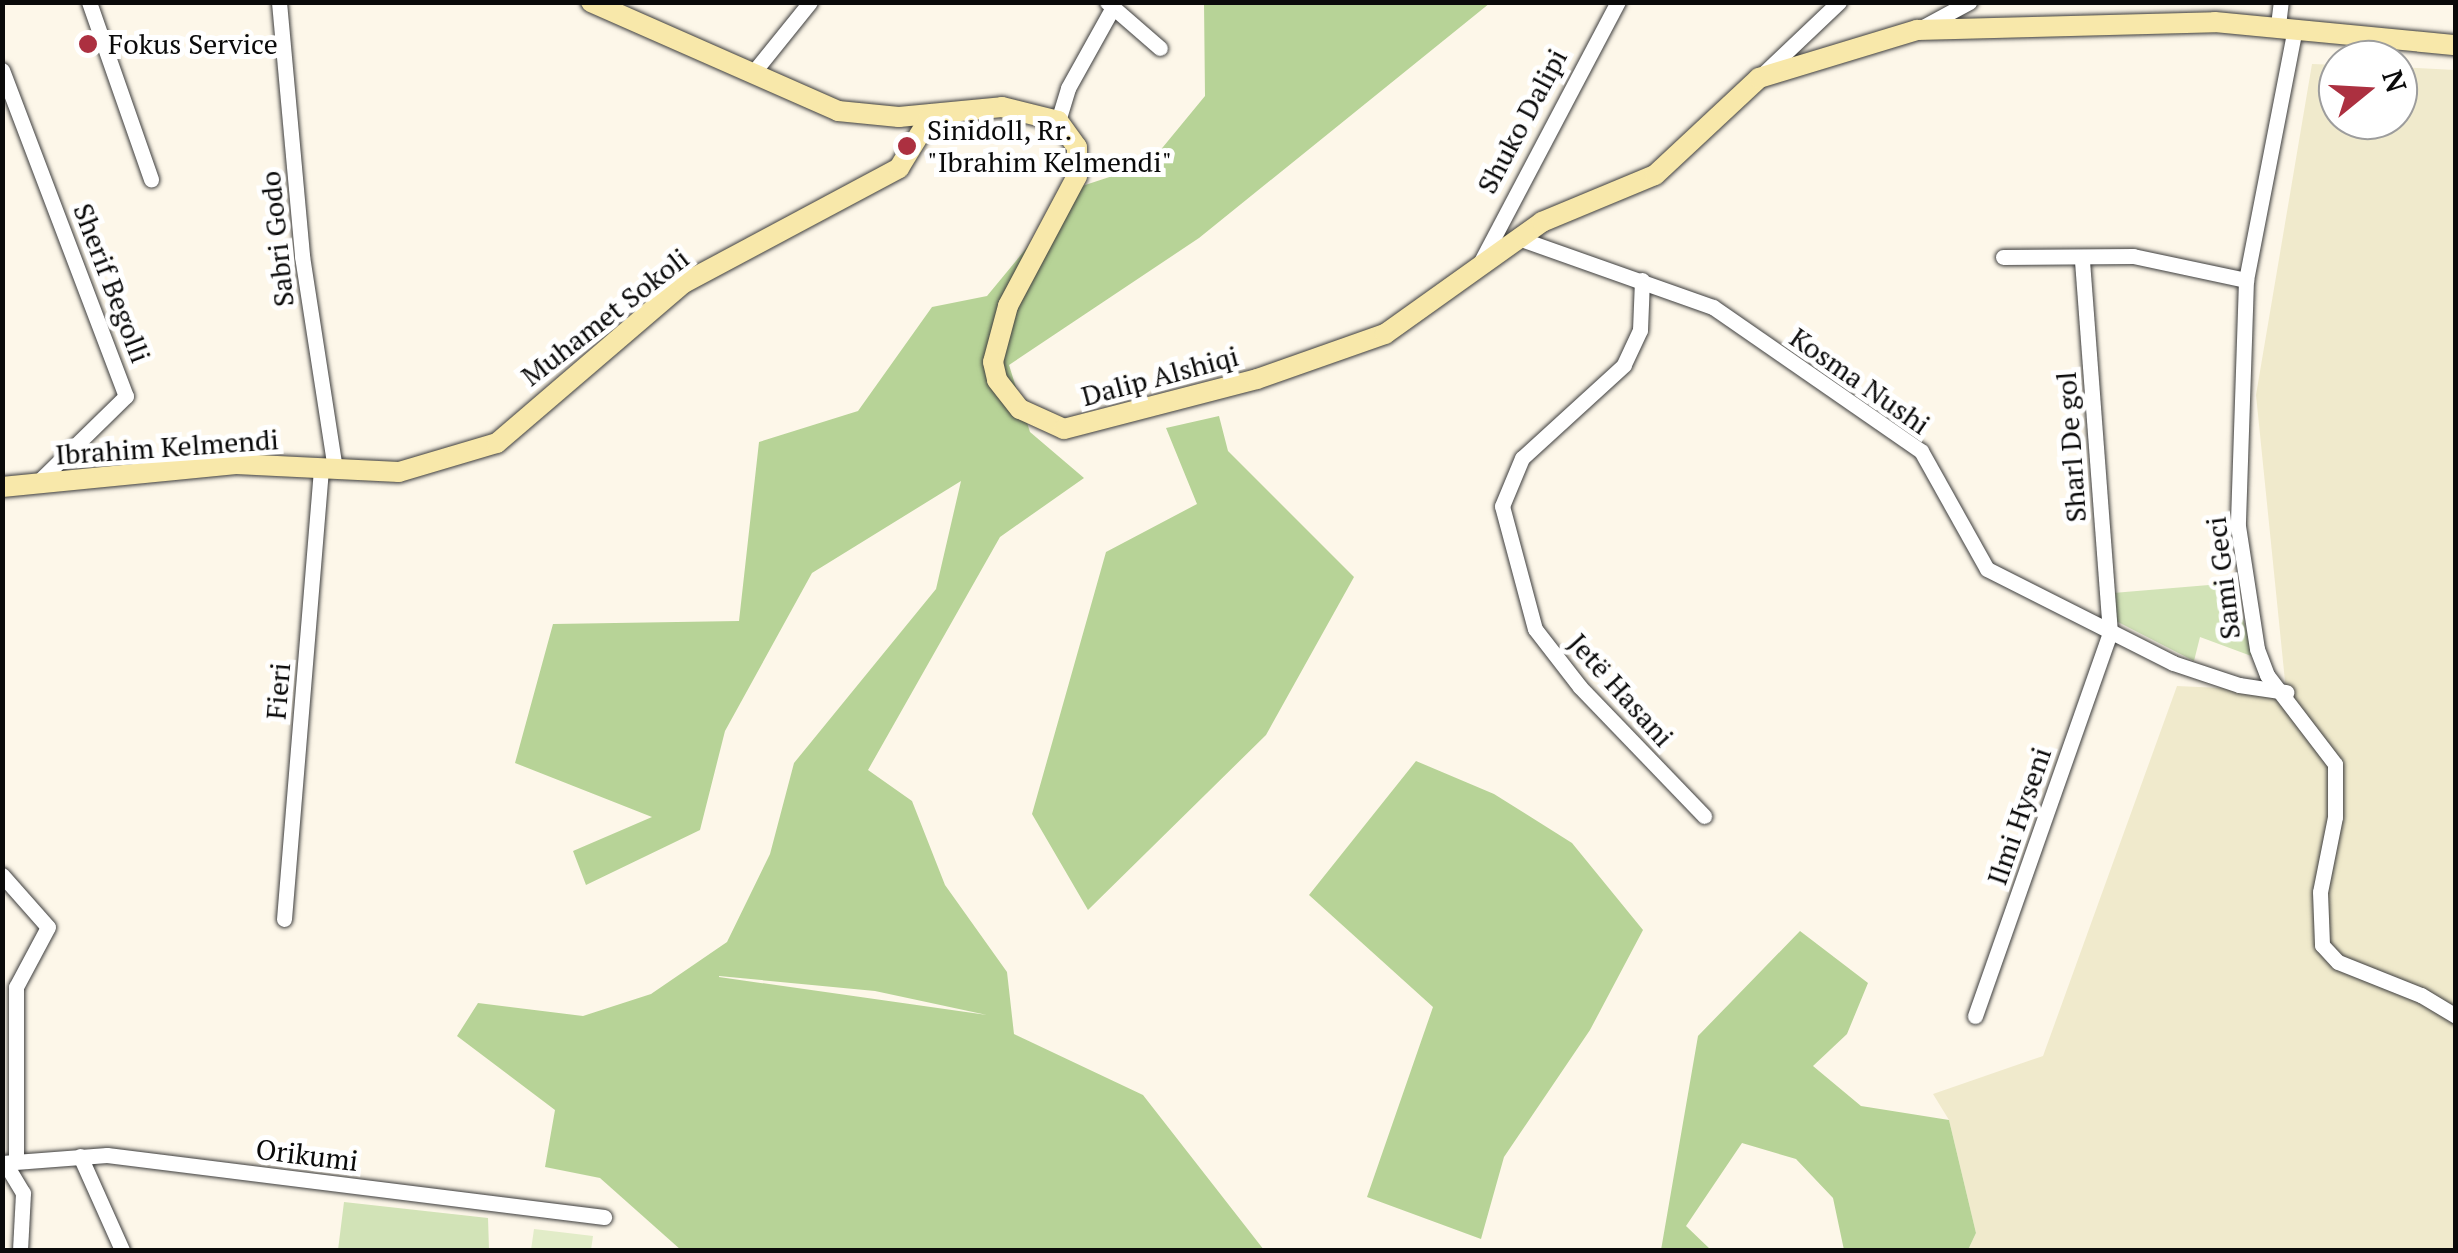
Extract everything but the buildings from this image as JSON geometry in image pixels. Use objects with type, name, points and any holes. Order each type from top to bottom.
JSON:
[{"type":"street","points":[[89,2],[151,178]]},
{"type":"street","name":"Sabri Godo","points":[[279,2],[302,256],[328,468]]},
{"type":"street","points":[[591,2],[625,8],[752,74],[838,111],[932,114],[1002,107],[1058,121],[1068,88],[1110,5],[1160,48]]},
{"type":"street","points":[[752,74],[810,2]]},
{"type":"street","name":"Shuko Dalipi","points":[[1478,268],[1618,2]]},
{"type":"street","points":[[1759,78],[1839,2]]},
{"type":"street","name":"Dalip Alshiqi","points":[[1058,121],[1077,146],[1077,176],[1008,306],[993,362],[1006,394],[1044,422],[1088,427],[1385,334],[1542,222],[1655,175],[1759,78],[1917,30],[1970,2]]},
{"type":"street","name":"Sami Geci","points":[[2281,2],[2287,27],[2246,280],[2238,526],[2257,650],[2267,675],[2286,692],[2334,764],[2338,779],[2320,892],[2322,945],[2338,962],[2422,994],[2456,1016]]},
{"type":"street","name":"Dalip Alshiqi","points":[[1917,30],[2287,27],[2456,45]]},
{"type":"street","name":"Sherif Begolli","points":[[2,70],[126,396],[36,484]]},
{"type":"street","name":"Muhamet Sokoli","points":[[328,468],[420,468],[508,438],[543,398],[684,283],[899,168],[932,114]]},
{"type":"street","name":"Kosma Nushi","points":[[1518,238],[1714,307],[1921,451],[1987,569],[2173,664],[2286,692]]},
{"type":"street","name":"Sharl De gol","points":[[2082,256],[2110,633]]},
{"type":"street","points":[[2003,257],[2133,256],[2246,280]]},
{"type":"street","name":"Jetë Hasani","points":[[1642,280],[1640,330],[1624,365],[1522,458],[1502,506],[1534,629],[1580,687],[1704,816]]},
{"type":"street","name":"Ibrahim Kelmendi","points":[[2,486],[236,464],[328,468]]},
{"type":"street","name":"Fieri","points":[[284,919],[328,468]]},
{"type":"street","name":"Ilmi Hyseni","points":[[1975,1016],[2110,633]]},
{"type":"street","points":[[2,874],[48,926],[19,976],[7,1025],[8,1162],[23,1193],[20,1250]]},
{"type":"street","points":[[80,1156],[122,1250]]},
{"type":"street","name":"Orikumi","points":[[8,1162],[80,1156],[604,1217]]},
{"type":"shaded area","points":[[2312,64],[2318,64],[2318,140],[2418,140],[2418,68],[2455,70],[2455,1250],[1968,1250],[1976,1233],[1949,1120],[1933,1094],[2043,1056],[2177,686],[2286,691],[2256,395]]},
{"type":"green space","points":[[1204,3],[1490,3],[1199,238],[1009,365],[1030,432],[1084,478],[1000,537],[868,770],[912,801],[945,885],[1007,972],[1014,1034],[1143,1095],[1264,1250],[681,1250],[600,1178],[545,1167],[555,1110],[457,1036],[478,1003],[583,1016],[651,994],[727,942],[770,854],[794,763],[936,589],[961,481],[812,573],[725,731],[700,830],[586,885],[573,851],[652,817],[515,763],[553,624],[739,621],[759,442],[858,411],[932,307],[987,296],[1076,188],[1149,164],[1205,96]],"holes":[[[719,976],[875,991],[987,1015]]]},
{"type":"green space","points":[[1219,416],[1228,451],[1354,577],[1266,735],[1088,910],[1032,814],[1106,552],[1197,504],[1166,428]]},
{"type":"green space","points":[[2233,583],[2254,657],[2200,637],[2194,661],[2116,621],[2113,593]]},
{"type":"green space","points":[[1416,761],[1494,794],[1572,843],[1643,930],[1590,1030],[1504,1157],[1481,1239],[1367,1197],[1433,1007],[1309,895]]},
{"type":"green space","points":[[1800,931],[1868,983],[1847,1034],[1813,1066],[1861,1106],[1949,1120],[1976,1233],[1968,1250],[1844,1250],[1833,1198],[1796,1159],[1742,1143],[1686,1226],[1711,1250],[1661,1250],[1698,1036]]},
{"type":"green space","points":[[344,1202],[488,1218],[489,1250],[338,1250]]},
{"type":"green space","points":[[534,1229],[593,1236],[591,1250],[531,1250]]},
{"type":"place","name":"Fokus Service","points":[[88,44]]},
{"type":"place","name":"Sinidoll, Rr. \"Ibrahim Kelmendi\"","points":[[907,146]]}]
